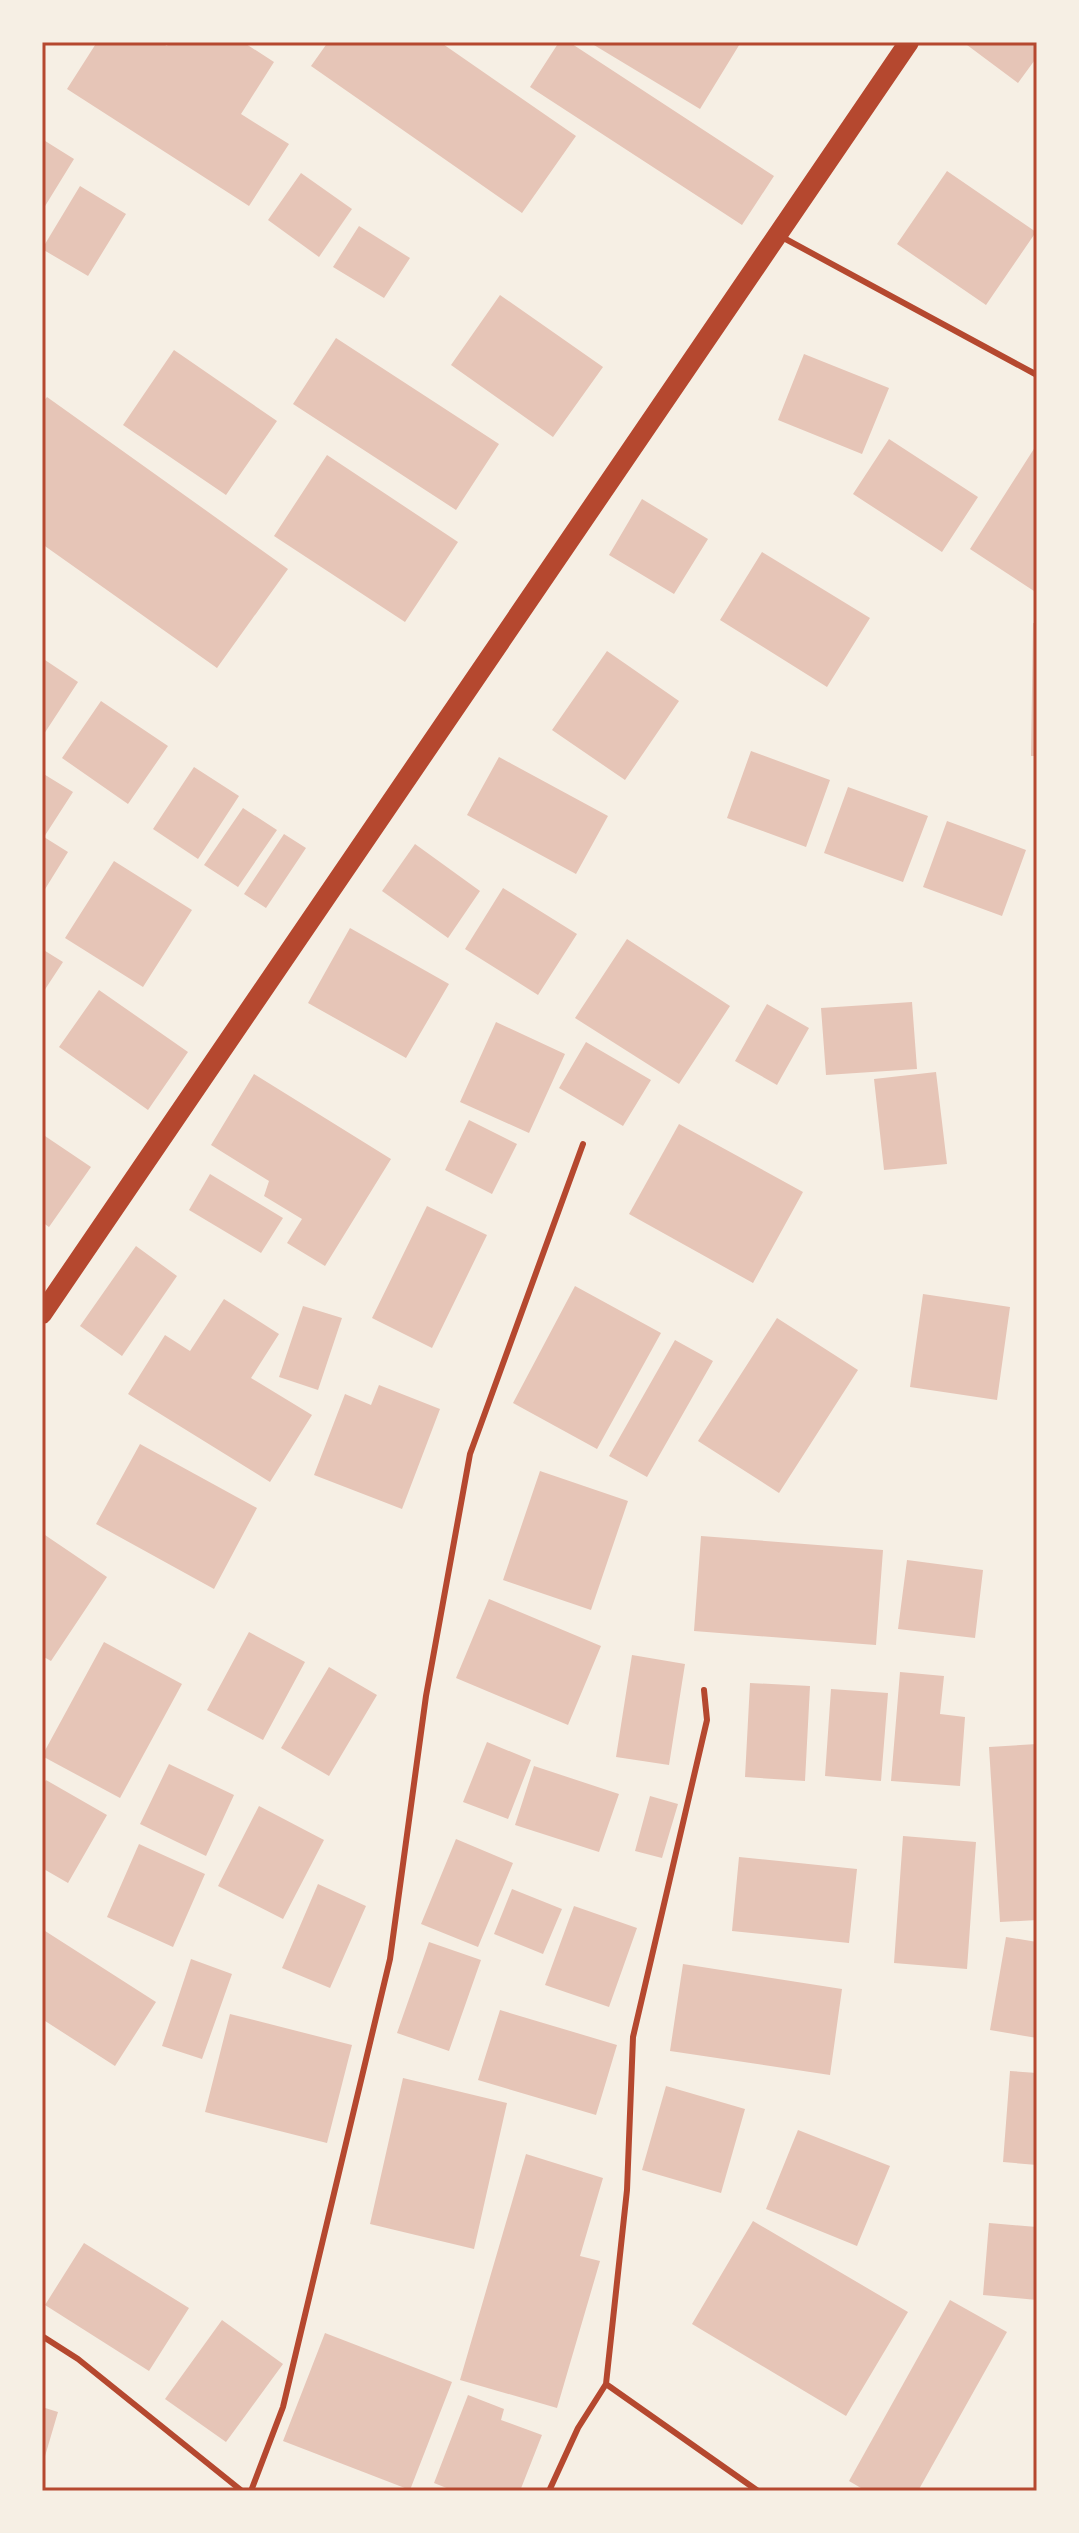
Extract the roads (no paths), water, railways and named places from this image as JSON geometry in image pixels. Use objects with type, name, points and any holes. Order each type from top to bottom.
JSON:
[{"type":"main road","points":[[42,1314],[909,42]]},
{"type":"lane","points":[[777,234],[1037,375]]},
{"type":"lane","points":[[251,2491],[283,2407],[334,2205],[390,1959],[426,1696],[470,1454],[583,1144]]},
{"type":"lane","points":[[549,2491],[578,2428],[606,2384],[627,2190],[633,2037],[707,1720],[704,1690]]},
{"type":"lane","points":[[42,2336],[78,2359],[242,2491]]},
{"type":"lane","points":[[606,2384],[758,2491]]}]
